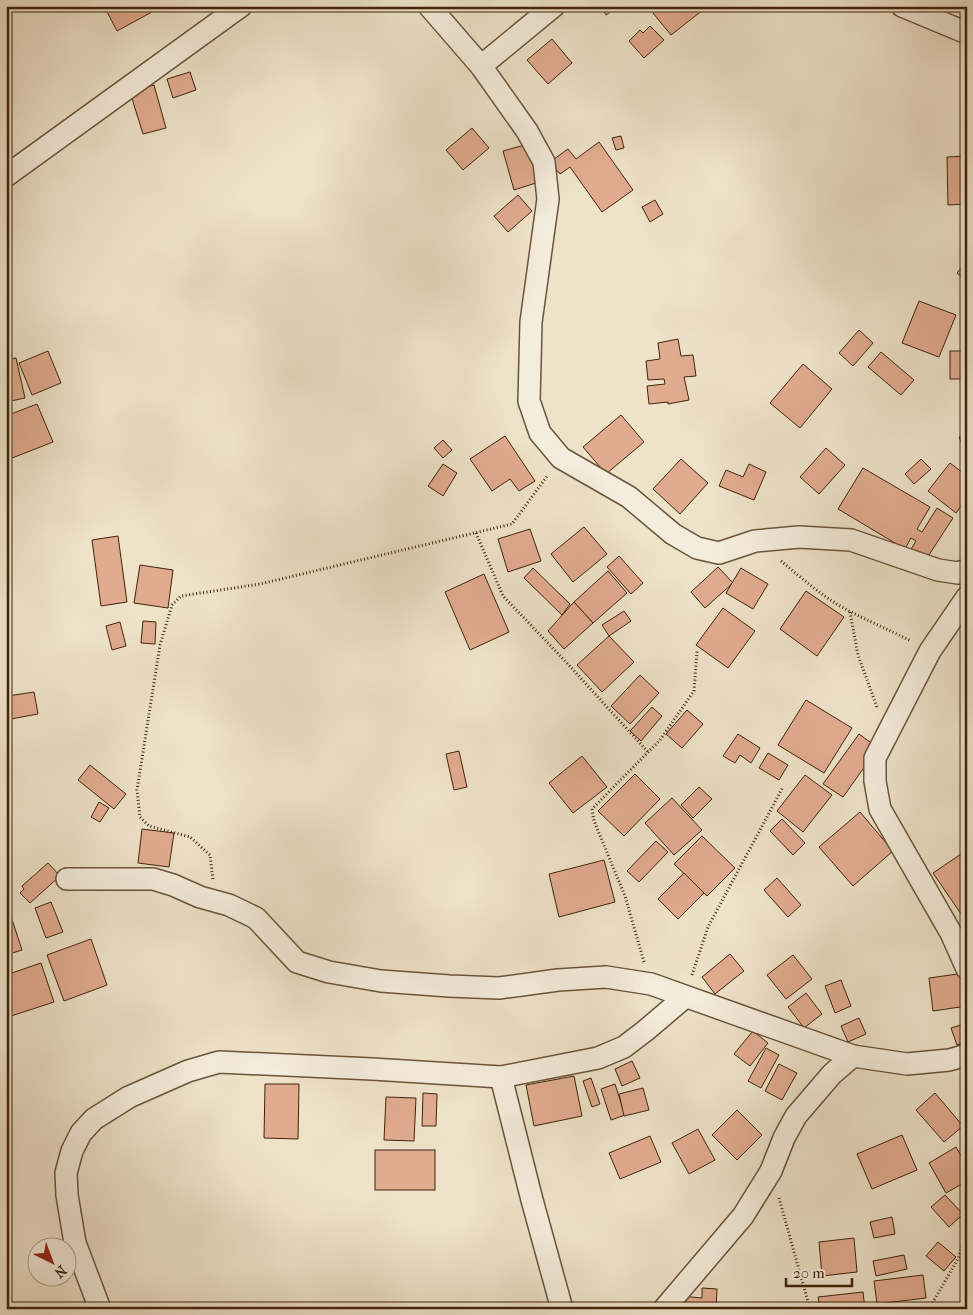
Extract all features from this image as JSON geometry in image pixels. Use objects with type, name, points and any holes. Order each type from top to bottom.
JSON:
[{"type":"street","points":[[6,176],[241,6]]},
{"type":"street","points":[[429,6],[481,66],[527,131],[544,162],[548,199],[531,322],[529,402],[540,433],[561,458],[629,497],[673,534],[697,548],[719,553],[755,541],[799,538],[851,540],[938,570],[958,573],[967,570]]},
{"type":"street","points":[[481,66],[554,6]]},
{"type":"street","points":[[902,6],[967,33]]},
{"type":"street","points":[[967,597],[930,651],[875,758],[875,781],[880,809],[951,932],[967,969]]},
{"type":"street","points":[[67,879],[153,879],[173,885],[200,897],[229,905],[256,918],[297,962],[329,972],[381,981],[499,988],[558,980],[606,977],[651,984],[854,1056],[907,1064],[949,1060],[967,1056]]},
{"type":"street","points":[[100,1309],[74,1243],[67,1195],[66,1173],[72,1151],[81,1133],[94,1119],[129,1097],[188,1071],[219,1062],[501,1077],[598,1058],[624,1047],[645,1032],[684,997]]},
{"type":"street","points":[[664,1309],[743,1216],[771,1171],[784,1138],[796,1116],[832,1074],[854,1056]]},
{"type":"street","points":[[501,1077],[562,1309]]},
{"type":"path","points":[[229,905],[214,881],[210,855],[190,837],[149,826],[140,818],[137,790],[160,645],[172,604],[182,596],[260,584],[512,524],[561,458]]},
{"type":"path","points":[[476,533],[503,596],[648,752]]},
{"type":"path","points":[[755,541],[821,593],[850,612],[885,627],[930,651]]},
{"type":"path","points":[[850,612],[858,655],[887,734]]},
{"type":"path","points":[[651,984],[625,896],[594,821],[592,809],[660,740],[694,691],[697,650]]},
{"type":"path","points":[[684,997],[708,927],[783,787]]},
{"type":"path","points":[[771,1171],[810,1309]]},
{"type":"path","points":[[929,1309],[959,1256],[967,1223]]},
{"type":"building","points":[[104,6],[163,6],[117,31]]},
{"type":"building","points":[[601,6],[619,6],[606,15]]},
{"type":"building","points":[[662,6],[708,6],[671,35],[653,13]]},
{"type":"building","points":[[650,26],[664,40],[644,58],[629,41],[640,30],[643,33]]},
{"type":"building","points":[[552,39],[572,63],[548,84],[527,60]]},
{"type":"building","points":[[190,72],[196,90],[173,98],[167,79]]},
{"type":"building","points":[[154,85],[166,128],[143,134],[130,92]]},
{"type":"building","points":[[472,128],[489,148],[463,170],[446,150]]},
{"type":"building","points":[[621,136],[624,148],[616,150],[612,138]]},
{"type":"building","points":[[599,142],[633,190],[602,212],[570,167],[560,174],[550,162],[568,149],[576,159]]},
{"type":"building","points":[[528,144],[539,182],[514,190],[503,151]]},
{"type":"building","points":[[967,156],[967,204],[948,205],[947,157]]},
{"type":"building","points":[[518,195],[532,211],[508,232],[494,216]]},
{"type":"building","points":[[655,200],[663,214],[650,222],[642,207]]},
{"type":"building","points":[[967,261],[967,282],[957,273]]},
{"type":"building","points":[[919,301],[956,315],[939,357],[902,343]]},
{"type":"building","points":[[859,330],[873,343],[853,366],[839,353]]},
{"type":"building","points":[[678,339],[681,356],[693,355],[696,376],[684,377],[689,400],[668,404],[668,402],[649,404],[647,386],[665,384],[664,379],[648,380],[646,361],[660,359],[658,343]]},
{"type":"building","points":[[48,351],[61,383],[32,395],[19,363]]},
{"type":"building","points":[[950,351],[967,351],[967,379],[950,379]]},
{"type":"building","points":[[881,352],[914,380],[901,395],[868,367]]},
{"type":"building","points":[[16,358],[25,398],[6,402],[6,360]]},
{"type":"building","points":[[803,364],[832,389],[800,428],[770,403]]},
{"type":"building","points":[[962,389],[967,389],[967,418],[964,418]]},
{"type":"building","points":[[37,404],[53,442],[7,460],[6,416]]},
{"type":"building","points":[[621,415],[644,442],[606,474],[583,447]]},
{"type":"building","points":[[967,434],[967,459],[959,437]]},
{"type":"building","points":[[505,436],[535,481],[519,491],[510,479],[492,491],[470,459]]},
{"type":"building","points":[[443,440],[452,450],[443,458],[434,448]]},
{"type":"building","points":[[826,448],[845,465],[819,494],[800,477]]},
{"type":"building","points":[[681,459],[708,483],[680,514],[653,489]]},
{"type":"building","points":[[921,459],[931,469],[914,484],[905,474]]},
{"type":"building","points":[[950,463],[967,476],[967,498],[956,513],[928,491]]},
{"type":"building","points":[[443,464],[457,473],[443,496],[428,486]]},
{"type":"building","points":[[749,464],[766,472],[754,500],[719,486],[726,470],[743,477]]},
{"type":"building","points":[[863,468],[930,507],[917,529],[922,532],[937,508],[953,518],[923,564],[908,554],[916,541],[911,538],[905,549],[838,509]]},
{"type":"building","points":[[584,527],[607,554],[573,582],[551,554]]},
{"type":"building","points":[[530,529],[541,561],[508,572],[498,539]]},
{"type":"building","points":[[118,536],[127,602],[101,606],[92,540]]},
{"type":"building","points":[[619,556],[643,583],[631,594],[607,567]]},
{"type":"building","points":[[140,565],[173,570],[168,608],[134,603]]},
{"type":"building","points":[[718,567],[733,583],[705,608],[691,592]]},
{"type":"building","points":[[533,568],[570,604],[562,615],[524,578]]},
{"type":"building","points":[[741,568],[768,584],[753,609],[726,593]]},
{"type":"building","points":[[608,571],[627,593],[593,623],[574,602]]},
{"type":"building","points":[[484,574],[509,632],[470,650],[445,592]]},
{"type":"building","points":[[806,591],[844,617],[817,656],[780,629]]},
{"type":"building","points":[[574,602],[593,623],[564,649],[548,631]]},
{"type":"building","points":[[723,608],[755,631],[728,668],[696,645]]},
{"type":"building","points":[[624,611],[631,621],[609,636],[602,625]]},
{"type":"building","points":[[143,621],[156,622],[155,644],[141,643]]},
{"type":"building","points":[[120,622],[126,646],[112,650],[106,626]]},
{"type":"building","points":[[609,636],[634,662],[602,692],[577,665]]},
{"type":"building","points":[[640,675],[659,693],[630,724],[611,706]]},
{"type":"building","points":[[34,692],[38,714],[11,719],[8,696]]},
{"type":"building","points":[[806,700],[852,728],[824,773],[778,745]]},
{"type":"building","points":[[652,707],[662,716],[641,741],[630,731]]},
{"type":"building","points":[[687,710],[703,724],[682,748],[666,734]]},
{"type":"building","points":[[738,734],[760,748],[751,763],[740,755],[735,763],[723,756]]},
{"type":"building","points":[[859,734],[878,748],[843,797],[823,784]]},
{"type":"building","points":[[459,751],[467,787],[454,790],[446,754]]},
{"type":"building","points":[[768,753],[788,765],[779,780],[759,768]]},
{"type":"building","points":[[582,756],[607,787],[573,813],[549,783]]},
{"type":"building","points":[[90,765],[126,794],[114,809],[78,780]]},
{"type":"building","points":[[635,774],[660,799],[624,836],[598,811]]},
{"type":"building","points":[[805,775],[832,795],[803,832],[777,811]]},
{"type":"building","points":[[699,787],[712,799],[693,818],[681,805]]},
{"type":"building","points":[[672,798],[702,830],[674,855],[645,823]]},
{"type":"building","points":[[99,802],[109,808],[100,822],[91,817]]},
{"type":"building","points":[[860,812],[893,851],[853,886],[819,847]]},
{"type":"building","points":[[782,819],[805,843],[793,855],[770,831]]},
{"type":"building","points":[[142,829],[174,833],[169,867],[138,863]]},
{"type":"building","points":[[702,836],[735,868],[707,896],[674,864]]},
{"type":"building","points":[[656,841],[668,852],[639,882],[627,871]]},
{"type":"building","points":[[961,854],[967,861],[967,910],[961,914],[933,873]]},
{"type":"building","points":[[604,860],[615,902],[559,917],[549,874]]},
{"type":"building","points":[[48,863],[60,876],[30,903],[20,893],[24,889],[22,886]]},
{"type":"building","points":[[684,873],[704,893],[678,919],[658,899]]},
{"type":"building","points":[[777,878],[801,905],[788,917],[764,890]]},
{"type":"building","points":[[51,902],[63,932],[46,938],[35,908]]},
{"type":"building","points":[[9,910],[22,950],[6,955],[6,911]]},
{"type":"building","points":[[91,939],[107,985],[64,1001],[47,955]]},
{"type":"building","points":[[730,954],[744,971],[715,994],[702,977]]},
{"type":"building","points":[[793,955],[812,979],[786,999],[767,975]]},
{"type":"building","points":[[41,963],[54,1002],[8,1017],[6,1012],[6,975]]},
{"type":"building","points":[[965,973],[967,1006],[933,1011],[929,978]]},
{"type":"building","points":[[841,980],[851,1006],[835,1013],[825,986]]},
{"type":"building","points":[[806,993],[822,1014],[804,1028],[788,1007]]},
{"type":"building","points":[[859,1018],[866,1034],[848,1042],[841,1026]]},
{"type":"building","points":[[967,1023],[967,1041],[957,1045],[951,1028]]},
{"type":"building","points":[[753,1031],[768,1043],[750,1066],[734,1054]]},
{"type":"building","points":[[766,1048],[779,1055],[761,1088],[748,1081]]},
{"type":"building","points":[[632,1061],[640,1078],[622,1086],[615,1069]]},
{"type":"building","points":[[779,1064],[797,1073],[782,1100],[765,1091]]},
{"type":"building","points":[[574,1076],[582,1116],[534,1126],[526,1085]]},
{"type":"building","points":[[591,1078],[600,1104],[592,1107],[583,1081]]},
{"type":"building","points":[[265,1084],[299,1084],[298,1139],[264,1138]]},
{"type":"building","points":[[615,1084],[625,1115],[611,1120],[601,1089]]},
{"type":"building","points":[[643,1088],[649,1110],[624,1116],[619,1094]]},
{"type":"building","points":[[423,1093],[437,1094],[436,1126],[422,1126]]},
{"type":"building","points":[[935,1093],[963,1126],[944,1142],[916,1110]]},
{"type":"building","points":[[386,1097],[416,1098],[414,1141],[384,1140]]},
{"type":"building","points":[[737,1110],[762,1135],[737,1160],[712,1135]]},
{"type":"building","points":[[698,1129],[715,1160],[689,1174],[672,1143]]},
{"type":"building","points":[[902,1135],[917,1170],[872,1189],[857,1154]]},
{"type":"building","points":[[650,1136],[661,1162],[620,1179],[609,1153]]},
{"type":"building","points":[[956,1147],[967,1166],[967,1181],[946,1193],[929,1163]]},
{"type":"building","points":[[375,1150],[435,1150],[435,1190],[375,1190]]},
{"type":"building","points":[[945,1195],[963,1214],[949,1227],[931,1207]]},
{"type":"building","points":[[892,1217],[895,1234],[874,1238],[870,1222]]},
{"type":"building","points":[[854,1238],[857,1272],[822,1276],[819,1242]]},
{"type":"building","points":[[938,1242],[956,1257],[944,1271],[926,1256]]},
{"type":"building","points":[[904,1255],[907,1269],[876,1276],[873,1261]]},
{"type":"building","points":[[923,1275],[926,1298],[877,1304],[874,1281]]},
{"type":"building","points":[[702,1288],[717,1289],[716,1309],[680,1309],[681,1296],[702,1298]]},
{"type":"building","points":[[863,1292],[865,1309],[820,1309],[818,1297]]}]
